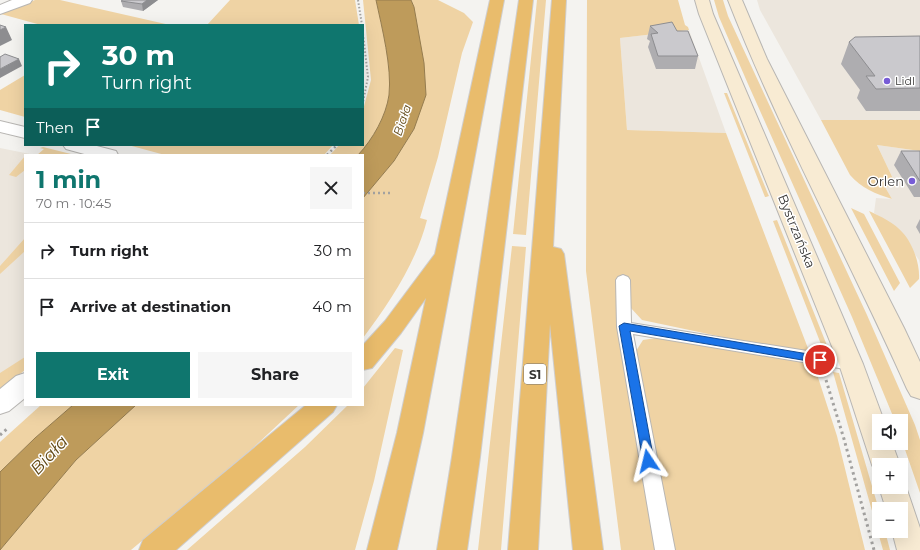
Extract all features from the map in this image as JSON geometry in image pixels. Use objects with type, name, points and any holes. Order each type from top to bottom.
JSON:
[{"type":"highway","points":[[382,550],[410,432],[497,0]]},
{"type":"highway","points":[[452,550],[466,457],[526,0]]},
{"type":"highway","name":"S1","points":[[523,550],[559,0]]},
{"type":"highway","points":[[546,199],[588,550]]},
{"type":"highway","points":[[364,360],[393,327],[446,253]]},
{"type":"highway","points":[[154,550],[220,496],[323,406]]},
{"type":"main road","name":"Bystrzańska","points":[[702,0],[706,14],[851,364],[884,458]]},
{"type":"main road","points":[[735,0],[759,58],[918,377]]},
{"type":"main road","points":[[908,537],[912,550]]},
{"type":"street","points":[[0,10],[25,0]]},
{"type":"street","points":[[0,126],[24,133]]},
{"type":"street","points":[[76,146],[105,154]]},
{"type":"street","points":[[0,404],[24,384]]},
{"type":"lane","points":[[622,280],[624,326],[665,550]]},
{"type":"lane","points":[[624,326],[851,364]]},
{"type":"path","points":[[358,0],[362,24]]},
{"type":"path","points":[[364,42],[368,74],[364,96]]},
{"type":"path","points":[[328,154],[336,146]]},
{"type":"path","points":[[364,193],[391,193]]},
{"type":"path","points":[[820,360],[844,439],[874,550]]},
{"type":"shaded area","points":[[35,0],[60,0],[166,24],[37,24],[1,14]]},
{"type":"shaded area","points":[[230,0],[355,0],[359,24],[208,24]]},
{"type":"shaded area","points":[[363,0],[376,0],[388,60],[390,84],[389,95],[385,111],[378,127],[369,142],[359,154],[331,154],[338,146],[364,146],[364,106],[371,80]]},
{"type":"shaded area","points":[[411,0],[438,0],[464,13],[473,22],[462,53],[438,157],[420,218],[427,220],[422,236],[401,282],[364,337],[364,197],[394,161],[414,129],[414,7]]},
{"type":"shaded area","points":[[537,0],[546,0],[526,235],[513,234]]},
{"type":"shaded area","points":[[587,0],[678,0],[685,25],[689,30],[620,38],[627,130],[726,133],[809,351],[775,348],[642,320],[630,307],[627,277],[618,276],[618,325],[658,550],[621,550],[586,271]]},
{"type":"shaded area","points":[[714,0],[723,0],[728,16],[867,315],[915,425],[920,440],[920,493],[905,450],[908,450],[908,414],[892,414],[852,317],[719,17]]},
{"type":"shaded area","points":[[757,0],[920,0],[920,120],[821,120],[760,10]]},
{"type":"shaded area","points":[[689,30],[726,133],[627,130],[620,38]]},
{"type":"shaded area","points":[[24,76],[24,117],[0,110],[0,90]]},
{"type":"shaded area","points":[[724,93],[727,93],[769,196],[765,197]]},
{"type":"shaded area","points":[[821,120],[920,120],[920,151],[877,145],[897,187],[885,187],[892,199],[869,190],[854,180]]},
{"type":"shaded area","points":[[877,145],[920,151],[920,264],[919,260],[895,226],[874,213],[876,198],[892,199],[885,187],[897,187]]},
{"type":"shaded area","points":[[132,146],[332,146],[325,154],[161,154]]},
{"type":"shaded area","points":[[43,147],[71,154],[38,154],[44,149],[40,148]]},
{"type":"shaded area","points":[[0,148],[30,154],[24,154],[24,364],[0,384]]},
{"type":"shaded area","points":[[24,157],[24,171],[16,177],[9,175]]},
{"type":"shaded area","points":[[851,208],[864,214],[900,283],[894,291]]},
{"type":"shaded area","points":[[869,211],[896,226],[907,238],[913,248],[917,261],[919,279],[910,288]]},
{"type":"shaded area","points":[[777,220],[828,348],[827,351],[824,352],[773,221]]},
{"type":"shaded area","points":[[24,239],[24,252],[0,274],[0,266]]},
{"type":"shaded area","points":[[512,246],[526,247],[501,550],[478,550]]},
{"type":"shaded area","points":[[656,338],[780,357],[814,365],[837,436],[865,550],[673,550],[636,351],[643,340]]},
{"type":"shaded area","points":[[395,348],[403,350],[374,481],[355,550],[187,550],[305,447],[347,406],[364,406],[364,387]]},
{"type":"shaded area","points":[[24,358],[24,371],[0,390],[0,373]]},
{"type":"shaded area","points":[[833,372],[839,373],[872,486],[872,494],[874,494],[877,502],[872,502],[872,511]]},
{"type":"shaded area","points":[[40,406],[72,406],[35,438],[0,472],[0,442]]},
{"type":"shaded area","points":[[135,406],[298,406],[254,447],[131,550],[0,550],[76,460]]},
{"type":"shaded area","points":[[880,538],[887,538],[890,550],[883,550]]},
{"type":"water","name":"Biała","points":[[376,0],[411,0],[414,7],[424,63],[426,95],[414,129],[394,161],[364,197],[364,154],[359,154],[369,142],[378,127],[385,111],[389,95],[390,84],[388,60]]},
{"type":"water","name":"Biała","points":[[72,406],[135,406],[76,460],[0,550],[0,472],[35,438]]},
{"type":"building","points":[[147,0],[142,4],[121,1]]},
{"type":"building","points":[[672,22],[677,31],[688,31],[698,56],[658,56],[651,34],[658,33],[650,26]]},
{"type":"building","points":[[0,25],[6,27],[0,30]]},
{"type":"building","points":[[920,36],[920,88],[876,89],[866,76],[875,76],[849,42],[855,37]]},
{"type":"building","points":[[5,54],[19,59],[0,69],[0,57]]},
{"type":"building","points":[[901,151],[920,151],[920,181]]},
{"type":"place","name":"Lidl","points":[[887,81]]},
{"type":"place","name":"Orlen","points":[[912,181]]},
{"type":"route","points":[[648,461],[624,326],[820,360]]}]
